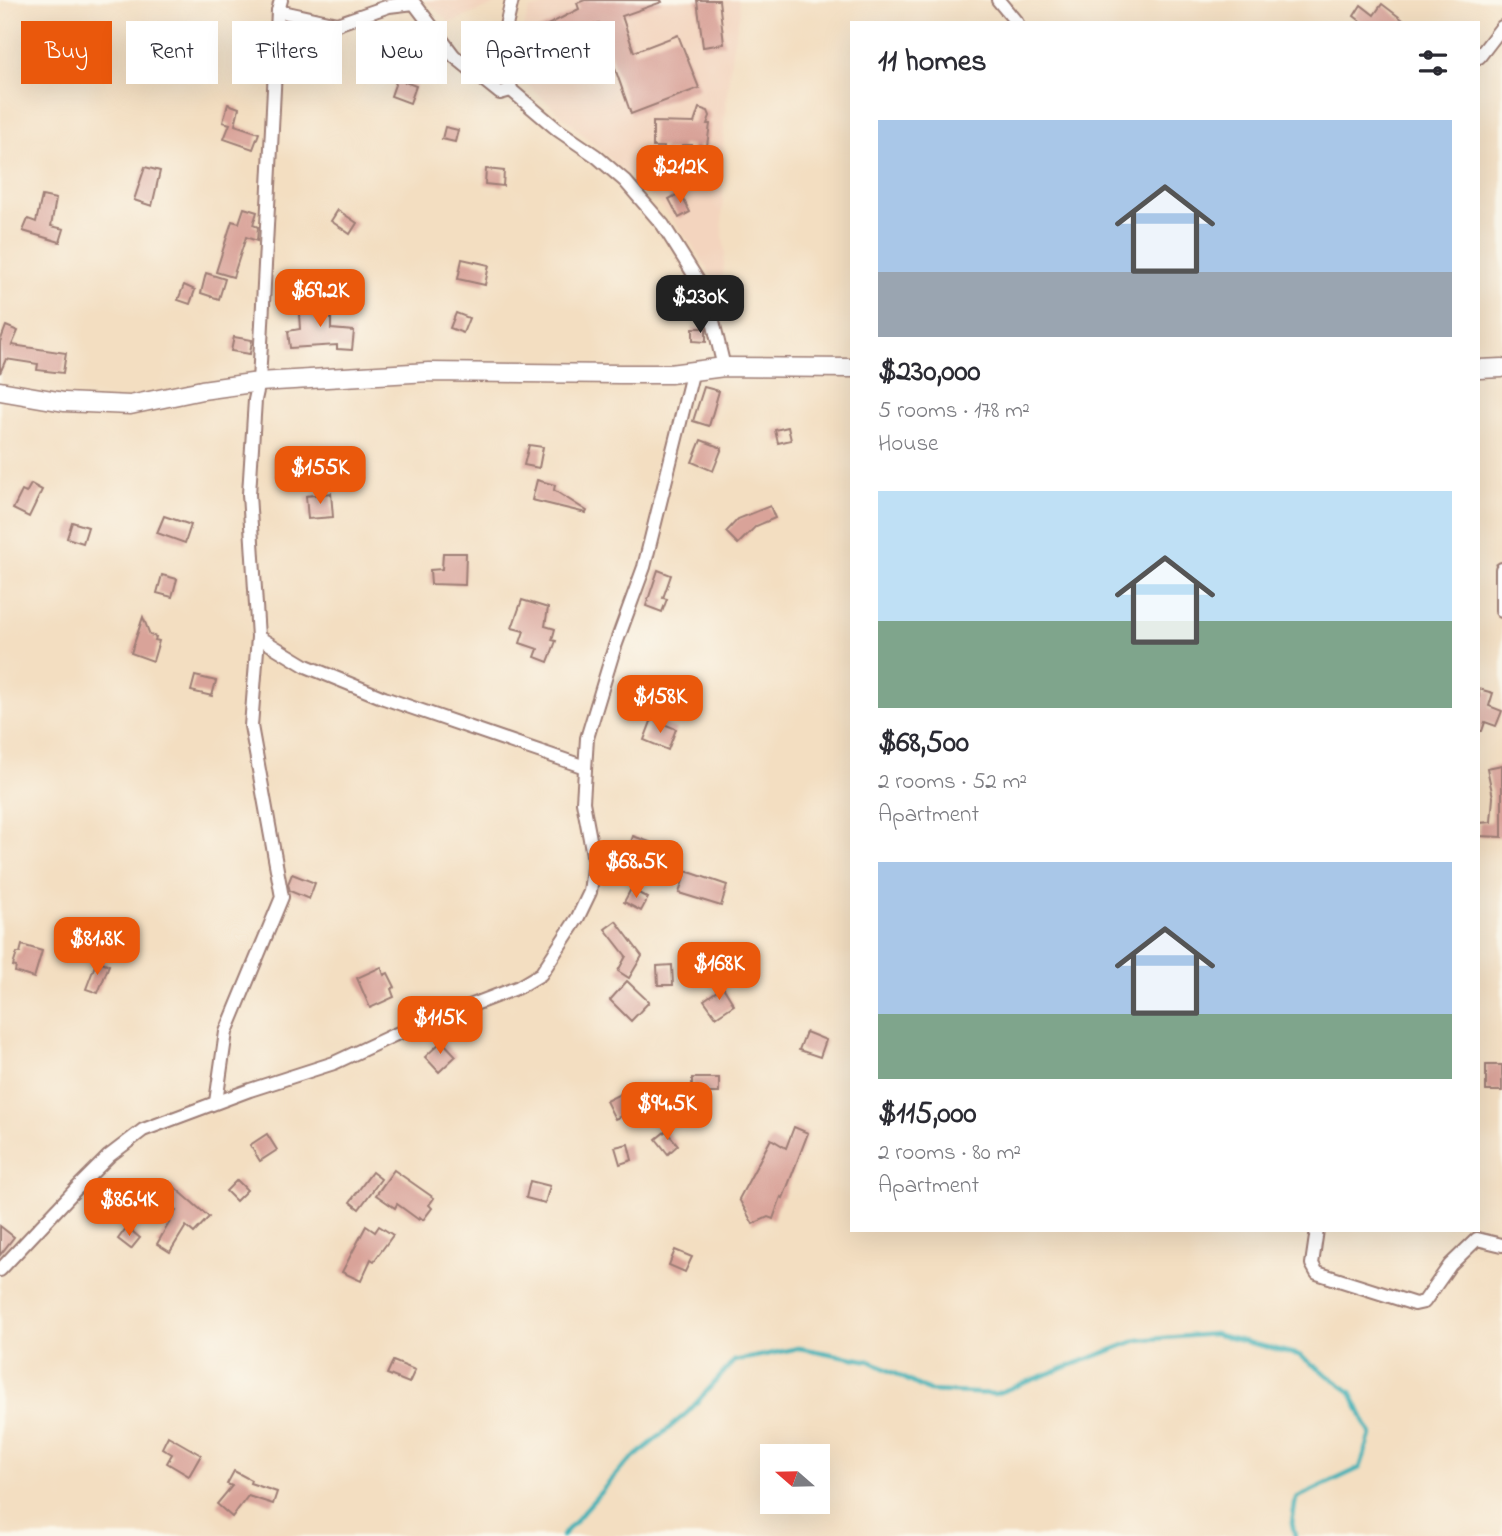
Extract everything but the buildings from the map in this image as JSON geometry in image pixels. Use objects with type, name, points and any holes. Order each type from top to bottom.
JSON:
[{"type":"street","points":[[512,0],[503,39],[512,90],[558,130],[596,156],[625,181],[663,225],[700,284],[712,317],[724,368]]},
{"type":"street","points":[[998,0],[1015,21]]},
{"type":"street","points":[[216,1102],[226,1032],[282,897],[251,726],[258,637],[249,494],[259,382],[279,5],[337,23],[390,6],[414,3],[454,56],[500,93],[512,90]]},
{"type":"street","points":[[1480,56],[1502,27]]},
{"type":"street","points":[[0,391],[64,402],[130,405],[202,390],[259,382],[429,372],[670,374],[724,368],[850,368]]},
{"type":"street","points":[[1480,369],[1502,368]]},
{"type":"street","points":[[0,1270],[109,1156],[143,1130],[216,1102],[334,1063],[394,1035],[519,987],[541,974],[578,917],[590,892],[594,860],[583,802],[587,738],[614,649],[644,567],[693,370]]},
{"type":"street","points":[[1502,569],[1502,611]]},
{"type":"street","points":[[258,637],[306,666],[384,698],[585,767]]},
{"type":"street","points":[[1317,1232],[1312,1264],[1317,1273],[1415,1304],[1424,1302],[1450,1265],[1477,1239],[1502,1245]]},
{"type":"shaded area","points":[[424,0],[506,0],[450,23]]},
{"type":"shaded area","points":[[563,0],[738,0],[740,13],[732,50],[724,119],[722,227],[725,254],[721,291],[693,246],[659,203],[527,84],[615,84],[615,21],[526,21],[529,10]]},
{"type":"waterway","points":[[562,1536],[623,1467],[688,1412],[734,1361],[799,1348],[870,1361],[929,1391],[995,1394],[1138,1340],[1214,1334],[1299,1355],[1351,1392],[1371,1435],[1360,1468],[1296,1498],[1292,1523],[1295,1536]]}]
